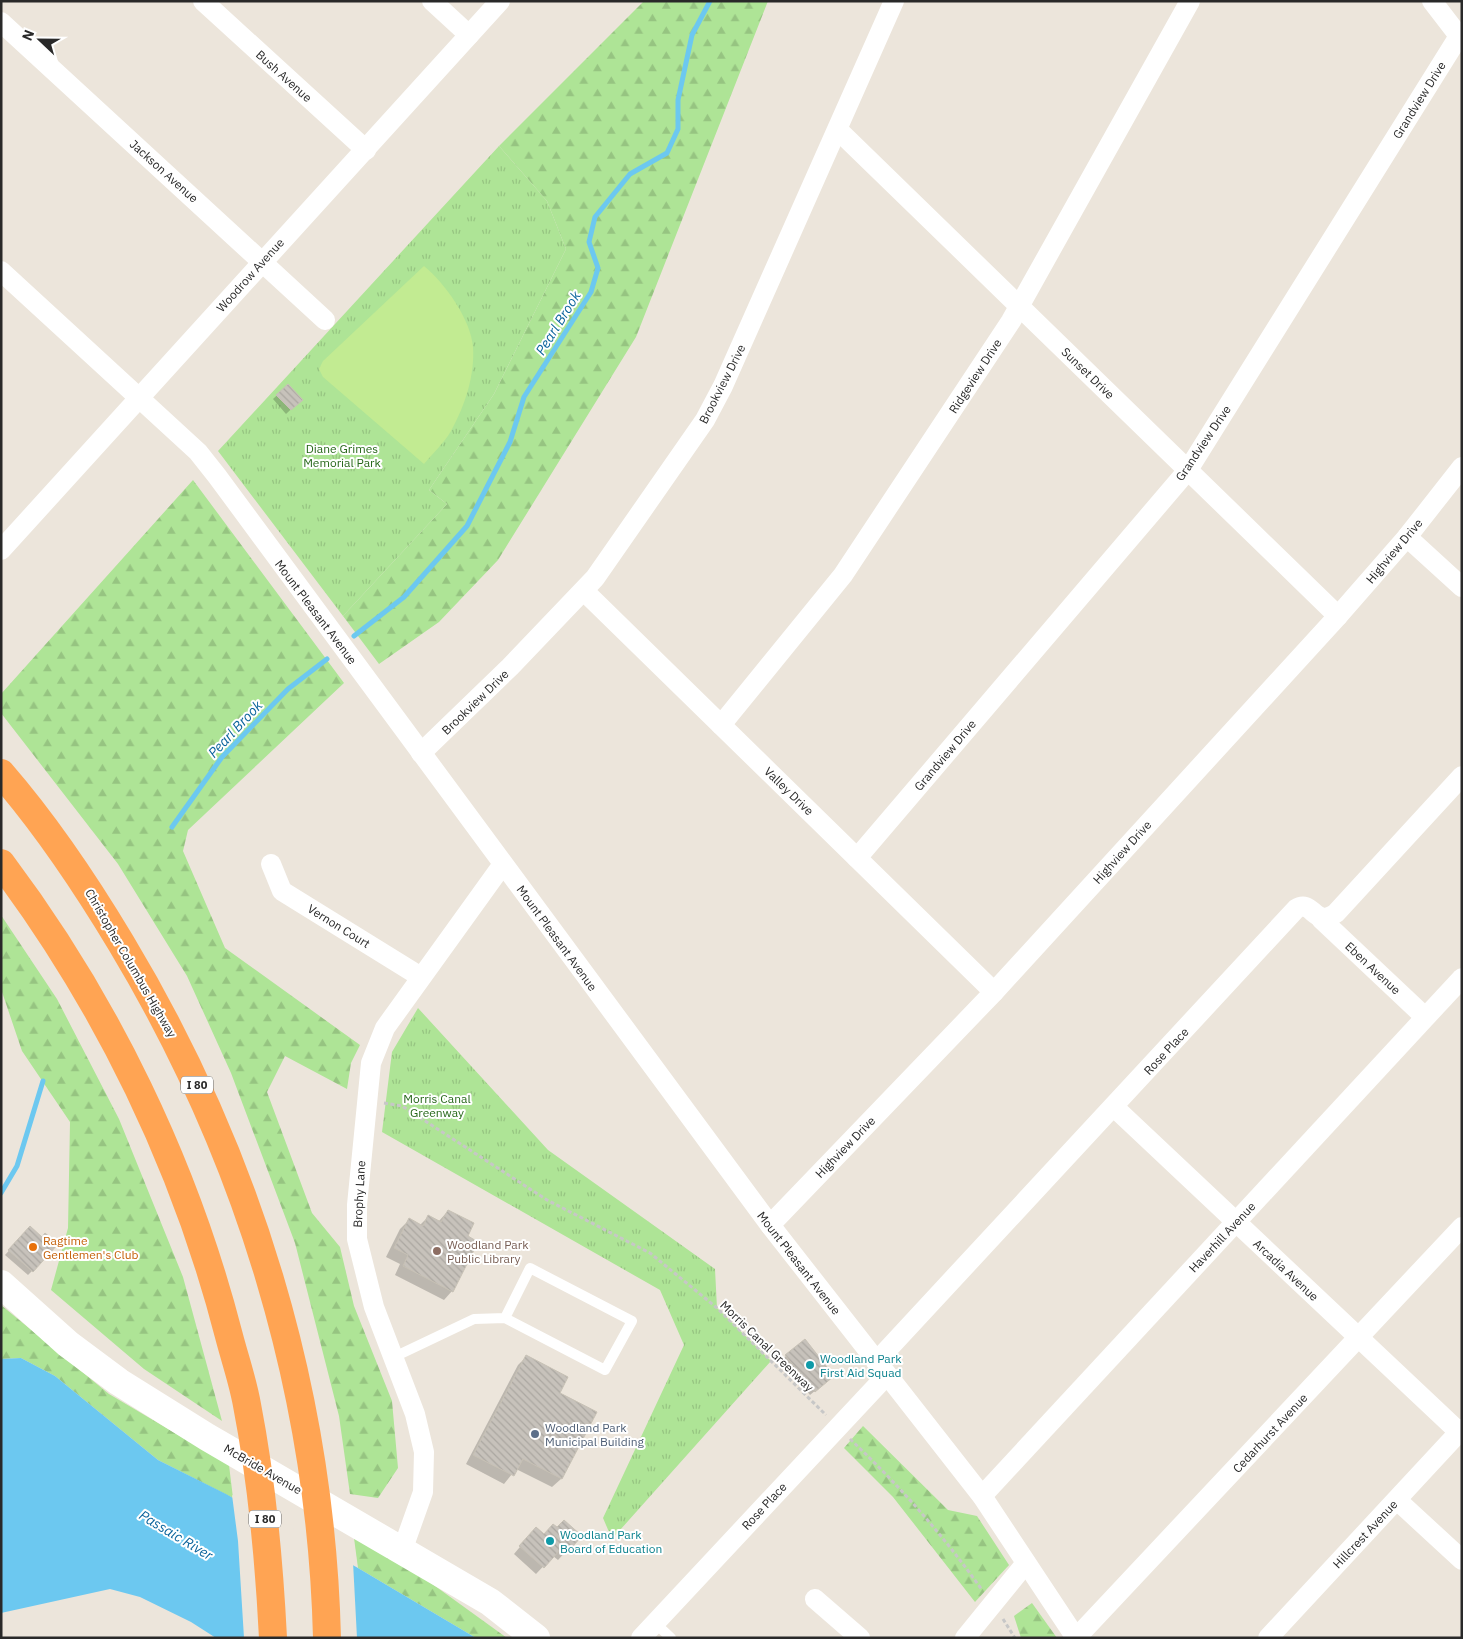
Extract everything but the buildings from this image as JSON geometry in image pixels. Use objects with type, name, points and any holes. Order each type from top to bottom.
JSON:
[{"type":"highway","name":"Christopher Columbus Highway","points":[[1,773],[40,820],[76,869],[144,982],[202,1094],[249,1210],[285,1331],[308,1436],[323,1551],[327,1638]]},
{"type":"highway","name":"I 80","points":[[1,863],[55,940],[85,989],[145,1102],[186,1199],[206,1254],[247,1402],[265,1522],[273,1638]]},
{"type":"main road","name":"McBride Avenue","points":[[1,1284],[68,1344],[119,1382],[207,1437],[490,1602],[536,1638]]},
{"type":"street","name":"Bush Avenue","points":[[203,1],[366,150]]},
{"type":"street","points":[[432,1],[469,35]]},
{"type":"street","name":"Woodrow Avenue","points":[[5,536],[139,397],[500,1]]},
{"type":"street","name":"Brookview Drive","points":[[421,753],[510,667],[584,591],[705,420],[727,377],[894,1]]},
{"type":"street","name":"Ridgeview Drive","points":[[721,725],[860,551],[1019,306],[1190,1]]},
{"type":"street","points":[[1432,1],[1460,38]]},
{"type":"street","name":"Jackson Avenue","points":[[1,22],[325,320]]},
{"type":"street","name":"Grandview Drive","points":[[857,858],[1188,470],[1460,38]]},
{"type":"street","name":"Sunset Drive","points":[[838,130],[1338,616]]},
{"type":"street","name":"Mount Pleasant Avenue","points":[[1,272],[198,452],[770,1225],[982,1496],[1076,1638]]},
{"type":"street","name":"Highview Drive","points":[[770,1225],[994,992],[1338,616],[1407,536],[1462,467]]},
{"type":"street","points":[[1407,536],[1462,587]]},
{"type":"street","name":"Valley Drive","points":[[584,591],[994,992]]},
{"type":"street","points":[[1321,919],[1336,913],[1462,776]]},
{"type":"street","name":"Vernon Court","points":[[271,864],[282,891],[421,977]]},
{"type":"street","name":"Brophy Lane","points":[[402,1551],[422,1492],[424,1452],[415,1414],[392,1358],[366,1284],[357,1239],[357,1205],[371,1063],[385,1028],[503,864]]},
{"type":"street","name":"Rose Place","points":[[642,1638],[838,1428],[882,1368],[1114,1107],[1296,909],[1306,907],[1321,919]]},
{"type":"street","name":"Eben Avenue","points":[[1321,919],[1425,1018]]},
{"type":"street","name":"Haverhill Avenue","points":[[982,1496],[1462,978]]},
{"type":"street","name":"Arcadia Avenue","points":[[1114,1107],[1460,1431]]},
{"type":"street","name":"Cedarhurst Avenue","points":[[1076,1638],[1360,1338],[1462,1227]]},
{"type":"street","name":"Hillcrest Avenue","points":[[1272,1636],[1460,1431]]},
{"type":"street","points":[[1396,1500],[1462,1560]]},
{"type":"street","points":[[965,1638],[1026,1563]]},
{"type":"street","points":[[815,1599],[860,1638]]},
{"type":"lane","points":[[392,1358],[474,1319],[505,1318],[605,1370],[632,1321],[530,1268],[505,1318]]},
{"type":"lane","points":[[655,1623],[671,1638]]},
{"type":"path","name":"Morris Canal Greenway","points":[[367,1101],[402,1106],[547,1200],[650,1253],[717,1308],[838,1428],[887,1473],[950,1545],[1015,1638]]},
{"type":"green space","points":[[644,1],[768,1],[636,337],[498,560],[439,622],[379,664],[343,616],[447,504],[429,490],[494,394],[566,249],[547,201],[499,146]]},
{"type":"green space","name":"Diane Grimes Memorial Park","points":[[499,146],[547,201],[566,249],[494,394],[429,490],[447,504],[343,616],[218,451]]},
{"type":"green space","points":[[424,266],[448,292],[462,314],[471,336],[473,358],[471,379],[465,401],[456,421],[445,440],[424,464],[323,377],[319,369],[323,361]]},
{"type":"green space","points":[[193,480],[344,683],[188,830],[183,851],[225,948],[360,1045],[351,1063],[347,1089],[285,1056],[267,1092],[312,1213],[340,1247],[354,1306],[392,1401],[398,1468],[378,1498],[350,1494],[339,1416],[295,1243],[231,1073],[187,976],[118,864],[1,713],[1,694]]},
{"type":"green space","points":[[1,915],[57,999],[119,1119],[183,1277],[222,1421],[144,1369],[51,1290],[68,1228],[70,1122],[22,1051],[1,989]]},
{"type":"green space","name":"Morris Canal Greenway","points":[[418,1008],[548,1150],[715,1269],[717,1308],[771,1361],[612,1539],[603,1518],[684,1345],[660,1290],[382,1132],[392,1052]]},
{"type":"green space","points":[[1,1305],[109,1394],[229,1465],[233,1498],[158,1460],[55,1376],[21,1358],[1,1359]]},
{"type":"green space","points":[[863,1426],[948,1510],[977,1516],[1009,1565],[975,1602],[893,1497],[844,1448]]},
{"type":"green space","points":[[354,1538],[424,1578],[507,1638],[476,1638],[358,1568]]},
{"type":"green space","points":[[1032,1603],[1057,1638],[1021,1638],[1014,1616]]},
{"type":"water","name":"Passaic River","points":[[21,1358],[55,1376],[158,1460],[226,1494],[358,1568],[476,1638],[216,1638],[191,1622],[140,1597],[110,1589],[1,1613],[1,1359]]},
{"type":"pier","points":[[232,1495],[353,1562],[357,1638],[244,1638],[238,1541]]},
{"type":"waterway","name":"Pearl Brook","points":[[354,636],[404,597],[467,526],[510,442],[524,397],[591,292],[598,268],[589,242],[595,217],[630,174],[667,153],[678,129],[678,100],[692,35],[710,1]]},
{"type":"waterway","name":"Pearl Brook","points":[[172,827],[222,757],[288,689],[327,659]]},
{"type":"waterway","name":"Pearl Brook","points":[[1,1193],[17,1166],[43,1081]]},
{"type":"place","name":"Ragtime Gentlemen's Club","points":[[33,1247]]},
{"type":"place","name":"Woodland Park Public Library","points":[[437,1251]]},
{"type":"place","name":"Woodland Park First Aid Squad","points":[[810,1365]]},
{"type":"place","name":"Woodland Park Municipal Building","points":[[535,1434]]},
{"type":"place","name":"Woodland Park Board of Education","points":[[550,1541]]}]
